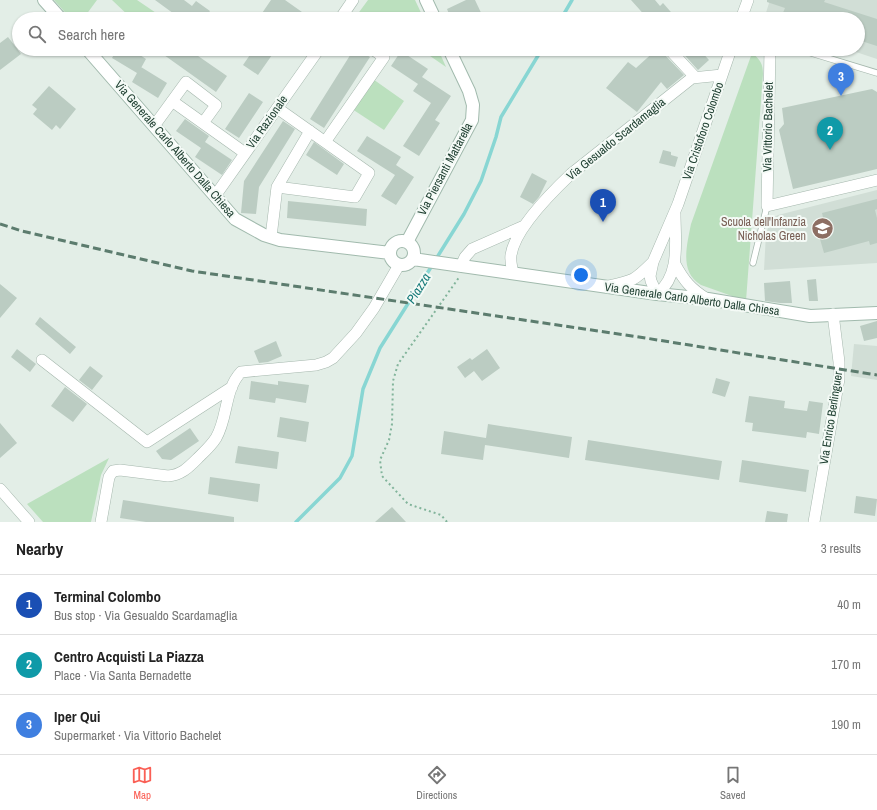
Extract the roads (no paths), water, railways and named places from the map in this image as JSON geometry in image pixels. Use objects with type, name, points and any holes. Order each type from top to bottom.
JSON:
[{"type":"street","points":[[44,0],[55,12]]},
{"type":"street","points":[[345,12],[353,0]]},
{"type":"street","points":[[426,0],[432,12]]},
{"type":"street","points":[[744,12],[748,0]]},
{"type":"street","name":"Via Generale Carlo Alberto Dalla Chiesa","points":[[93,56],[235,219],[258,232],[280,240],[390,252]]},
{"type":"street","name":"Via Razionale","points":[[215,196],[314,56]]},
{"type":"street","points":[[325,142],[384,57],[382,56]]},
{"type":"street","name":"Via Piersanti Mattarella","points":[[407,242],[472,120],[473,105],[469,91],[452,56]]},
{"type":"street","points":[[676,56],[695,77],[722,75]]},
{"type":"street","name":"Via Cristoforo Colombo","points":[[675,214],[675,264],[665,288],[657,294],[651,282],[650,276],[653,262],[675,214],[729,56]]},
{"type":"street","name":"Via Vittorio Bachelet","points":[[767,206],[770,56]]},
{"type":"street","name":"Via Gesualdo Scardamaglia","points":[[513,273],[511,256],[513,247],[524,226],[556,188],[571,174],[695,77]]},
{"type":"street","points":[[154,126],[186,82],[216,105],[203,123]]},
{"type":"street","points":[[172,101],[245,154]]},
{"type":"street","points":[[277,108],[369,173],[355,196],[277,187]]},
{"type":"street","points":[[271,237],[277,187],[310,131]]},
{"type":"street","points":[[767,206],[877,180]]},
{"type":"street","name":"Via Gesualdo Scardamaglia","points":[[464,266],[465,257],[472,249],[524,226]]},
{"type":"street","points":[[407,242],[410,244],[418,259],[408,264],[398,264],[392,260],[390,252],[396,243],[407,242]]},
{"type":"street","name":"Via Generale Carlo Alberto Dalla Chiesa","points":[[418,259],[657,294],[708,299],[810,316],[877,313]]},
{"type":"street","name":"Via Cristoforo Colombo","points":[[602,286],[633,281],[653,262]]},
{"type":"street","points":[[100,522],[110,473],[120,470],[174,476],[184,471],[216,438],[237,375],[241,372],[316,365],[333,358],[366,321],[398,264]]},
{"type":"street","name":"Via Cristoforo Colombo","points":[[675,264],[688,285],[708,299]]},
{"type":"street","name":"Via Enrico Berlinguer","points":[[814,522],[839,379],[839,362],[833,314]]},
{"type":"street","points":[[42,360],[147,442],[232,387]]},
{"type":"street","points":[[0,489],[30,522]]},
{"type":"lane","points":[[821,56],[877,73]]},
{"type":"lane","points":[[753,263],[767,206]]},
{"type":"waterway","name":"Piazza","points":[[565,12],[572,0]]},
{"type":"waterway","name":"Piazza","points":[[436,259],[464,214],[481,181],[501,117],[538,56]]},
{"type":"waterway","name":"Piazza","points":[[296,522],[340,478],[352,456],[363,389],[380,348],[433,264]]},
{"type":"railway","points":[[0,224],[22,231],[192,271],[639,337],[877,375]]},
{"type":"place","name":"Iper Qui","points":[[841,96]]},
{"type":"place","name":"Centro Acquisti La Piazza","points":[[830,150]]},
{"type":"place","name":"Terminal Colombo","points":[[603,222]]},
{"type":"place","name":"Scuola dell'Infanzia Nicholas Green","points":[[822,229]]}]
